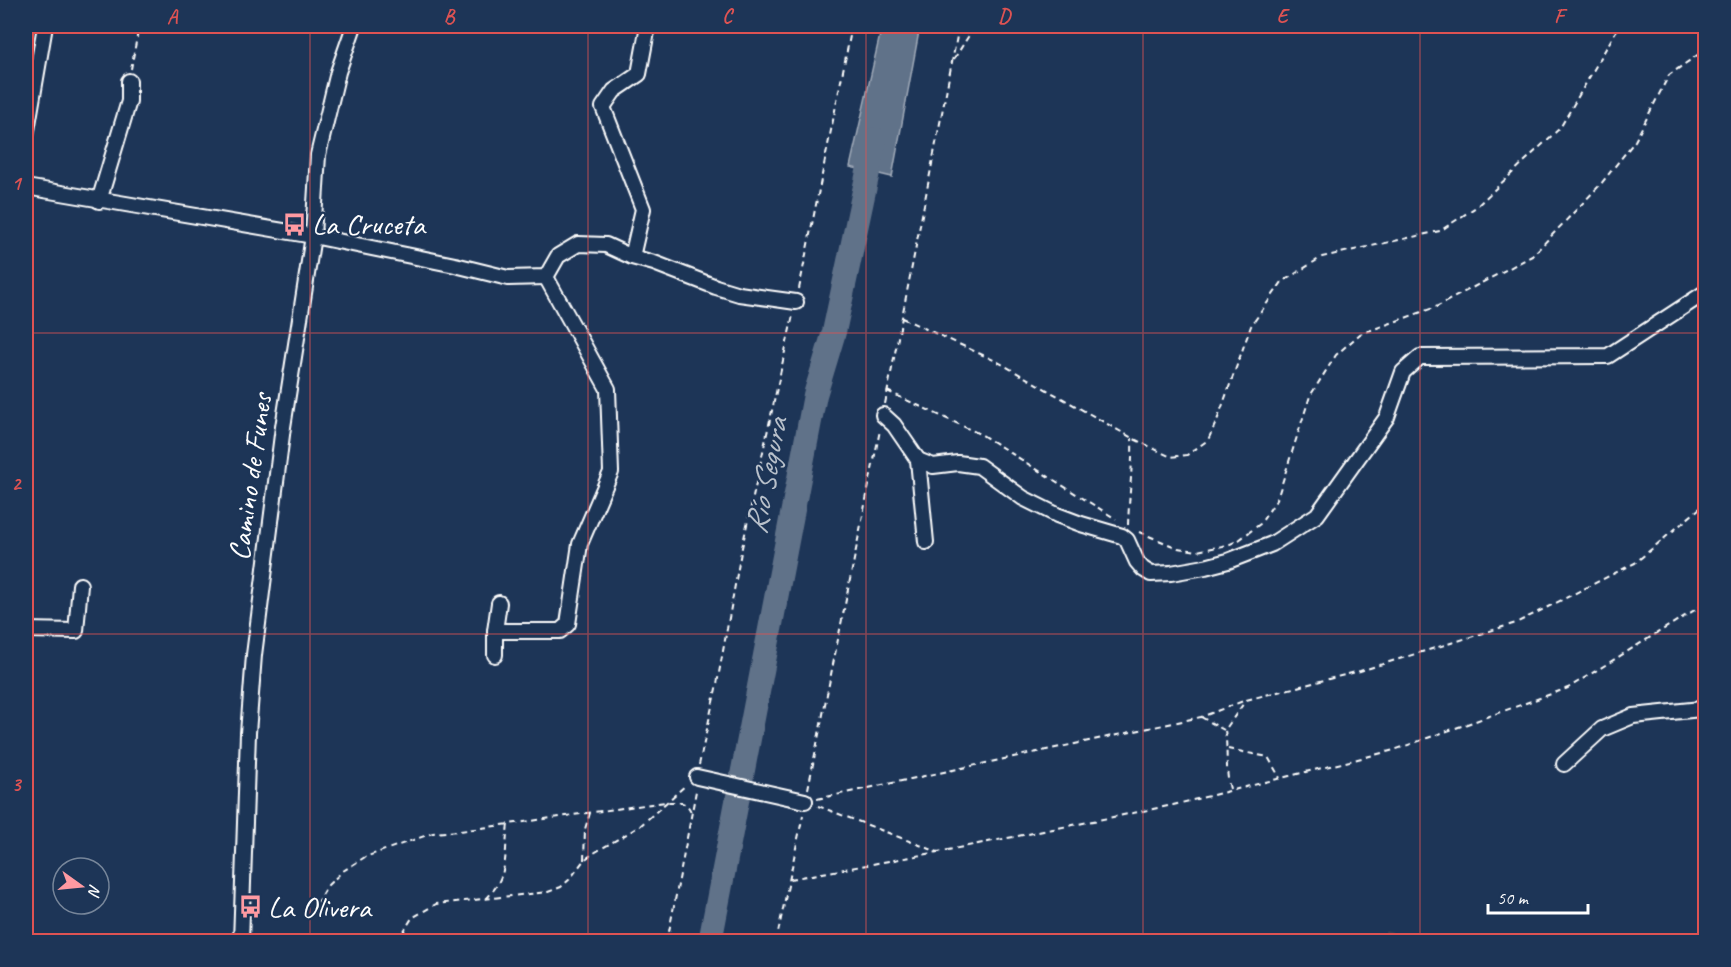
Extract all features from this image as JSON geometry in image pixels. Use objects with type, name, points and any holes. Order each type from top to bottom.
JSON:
[{"type":"street","points":[[26,136],[45,26]]},
{"type":"street","name":"Camino de Funes","points":[[241,942],[248,733],[254,655],[283,427],[313,236],[318,155],[338,72],[354,26]]},
{"type":"street","points":[[632,258],[643,209],[603,107],[614,91],[639,74],[648,26]]},
{"type":"street","points":[[99,201],[129,101],[129,81]]},
{"type":"street","points":[[26,187],[313,236],[508,278],[546,277]]},
{"type":"street","points":[[546,277],[558,256],[578,244],[606,245],[632,258],[654,263],[731,292],[796,302]]},
{"type":"street","points":[[495,632],[560,631],[568,624],[580,544],[611,472],[608,389],[546,277]]},
{"type":"street","points":[[918,460],[933,466],[958,463],[979,466],[1038,506],[1081,524],[1122,536],[1128,533],[1137,562],[1152,574],[1171,573],[1217,564],[1272,544],[1317,515],[1387,417],[1403,372],[1420,357],[1608,356],[1706,292]]},
{"type":"street","points":[[883,415],[894,425],[918,460],[926,542]]},
{"type":"street","points":[[26,630],[76,631],[80,585]]},
{"type":"street","points":[[495,655],[499,603]]},
{"type":"street","points":[[1564,764],[1602,729],[1633,716],[1706,707]]},
{"type":"street","points":[[697,777],[805,801]]},
{"type":"path","points":[[129,81],[139,26]]},
{"type":"path","points":[[667,942],[696,800],[697,777],[741,552],[796,302],[852,26]]},
{"type":"path","points":[[776,942],[888,391],[959,26]]},
{"type":"path","points":[[952,62],[975,26]]},
{"type":"path","points":[[902,318],[998,362],[1132,438],[1171,457],[1188,455],[1208,440],[1251,326],[1282,282],[1322,257],[1440,231],[1476,207],[1560,128],[1619,26]]},
{"type":"path","points":[[888,391],[982,435],[1128,533],[1178,548],[1197,551],[1228,545],[1239,540],[1260,524],[1277,500],[1310,396],[1336,355],[1359,333],[1436,307],[1532,255],[1600,185],[1635,141],[1669,75],[1706,49]]},
{"type":"path","points":[[1128,533],[1129,495],[1133,470],[1132,438]]},
{"type":"path","points":[[805,801],[1200,717],[1246,700],[1360,671],[1516,622],[1635,563],[1706,503]]},
{"type":"path","points":[[790,879],[1173,805],[1394,750],[1568,688],[1706,603]]},
{"type":"path","points":[[1230,790],[1227,778],[1228,749],[1225,730],[1246,700]]},
{"type":"path","points":[[1200,717],[1225,730]]},
{"type":"path","points":[[1228,749],[1268,757],[1280,778]]},
{"type":"path","points":[[397,942],[412,918],[436,904],[548,892],[561,887],[584,860],[640,826],[665,802],[697,777]]},
{"type":"path","points":[[805,801],[938,852]]},
{"type":"path","points":[[317,904],[328,885],[365,857],[433,833],[665,802],[684,803],[690,809],[692,818]]},
{"type":"path","points":[[584,860],[585,829],[590,812]]},
{"type":"path","points":[[486,898],[501,880],[506,863],[508,824]]},
{"type":"water","points":[[882,26],[920,26],[892,177],[850,167]]},
{"type":"building","points":[[1386,932],[1419,939],[1419,942],[1384,942]]},
{"type":"waterway","name":"Río Segura","points":[[710,942],[815,395],[834,332],[875,139]]},
{"type":"place","name":"La Cruceta","points":[[294,224]]},
{"type":"place","name":"La Olivera","points":[[250,907]]}]
